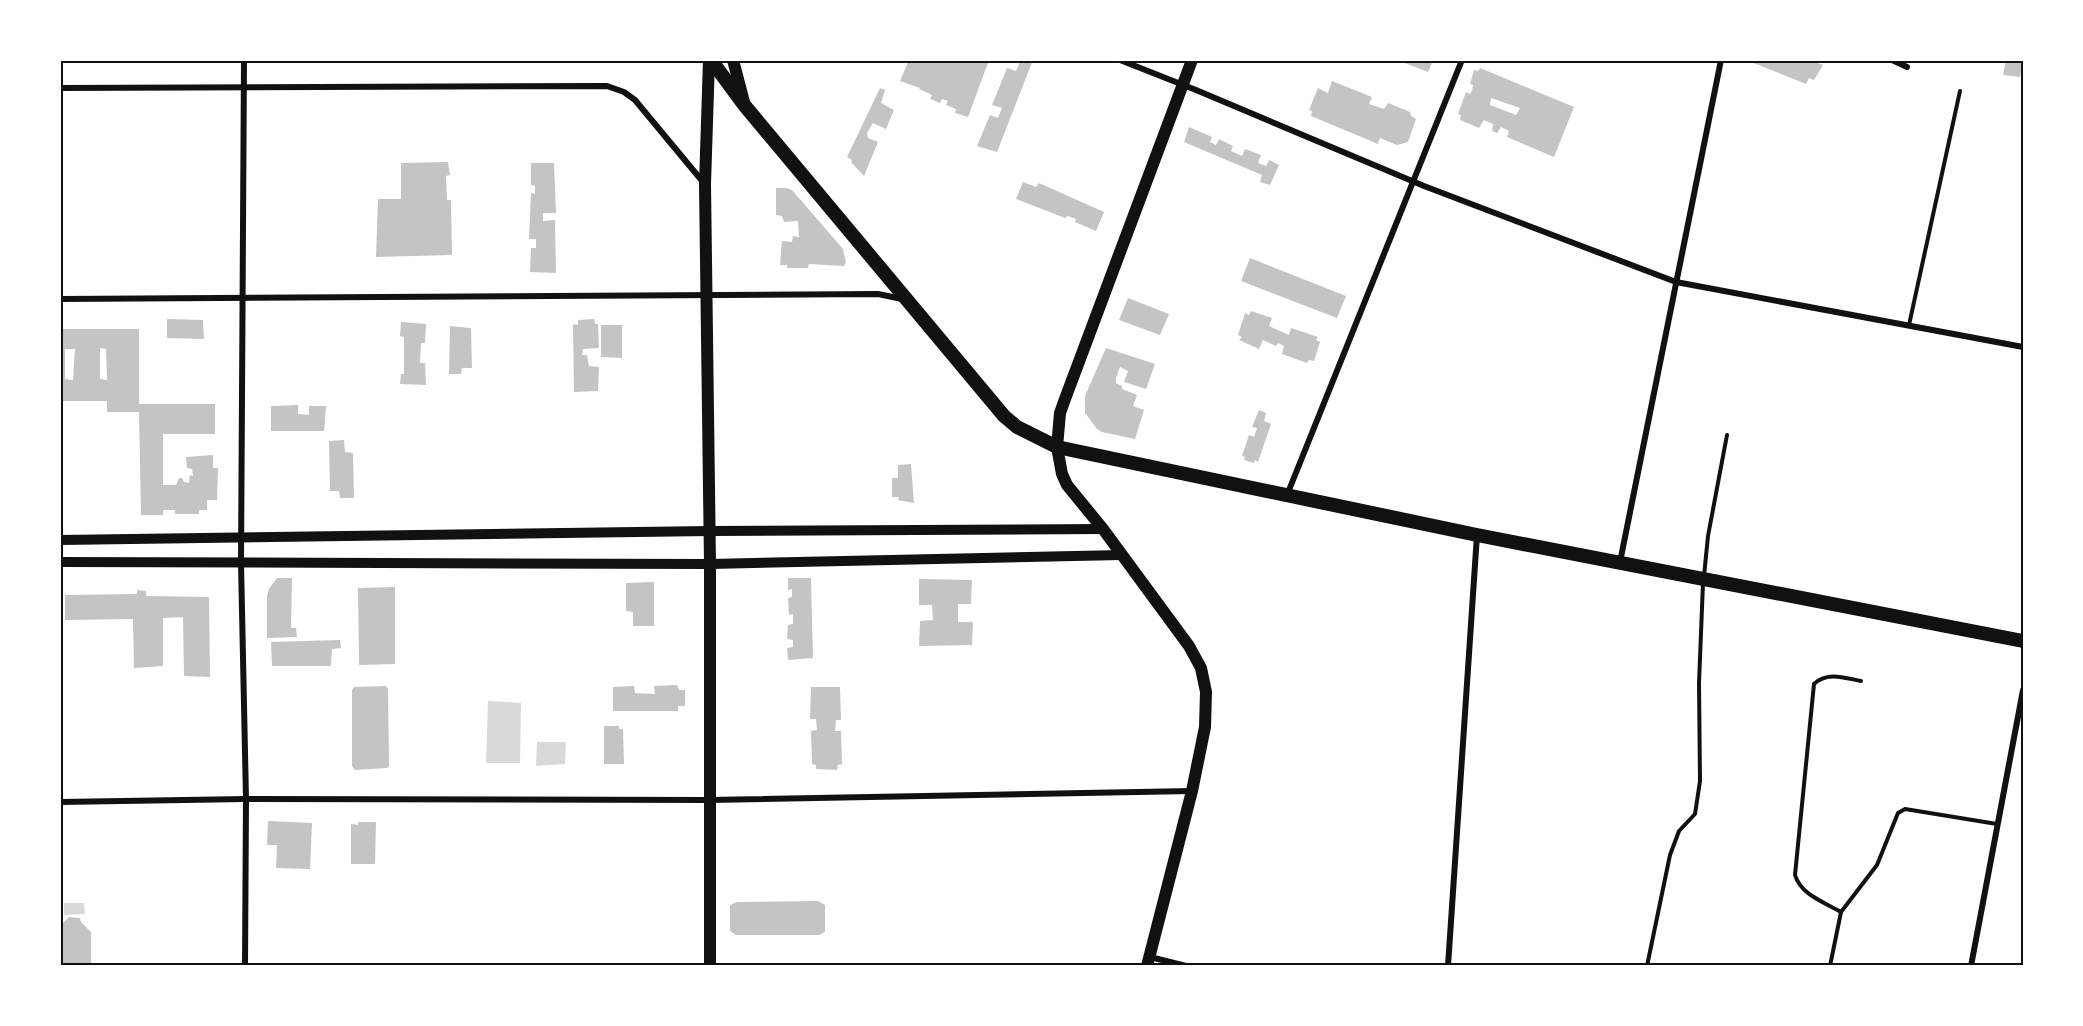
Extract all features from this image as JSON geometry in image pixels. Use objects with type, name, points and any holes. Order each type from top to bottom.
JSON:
[{"type":"main road","points":[[710,60],[745,106],[1004,416],[1017,427],[1057,447],[1477,535],[2023,641]]},
{"type":"main road","points":[[710,60],[705,184],[710,531],[710,966]]},
{"type":"main road","points":[[733,60],[745,106]]},
{"type":"main road","points":[[1149,962],[1192,791],[1205,727],[1206,692],[1201,668],[1189,646],[1103,529],[1067,485],[1062,474],[1057,447],[1060,413],[1192,60]]},
{"type":"street","points":[[244,60],[241,563],[246,799],[245,966]]},
{"type":"street","points":[[1120,60],[1413,181],[1676,282],[2023,347]]},
{"type":"street","points":[[1287,495],[1462,60]]},
{"type":"street","points":[[1620,562],[1721,60]]},
{"type":"street","points":[[1892,60],[1907,67]]},
{"type":"street","points":[[60,88],[607,86],[624,92],[635,100],[705,184]]},
{"type":"street","points":[[60,299],[878,294],[895,297],[909,303]]},
{"type":"street","points":[[60,540],[710,531],[1103,529]]},
{"type":"street","points":[[1448,966],[1477,535]]},
{"type":"street","points":[[60,562],[710,564],[1122,555]]},
{"type":"street","points":[[1971,966],[2023,690]]},
{"type":"street","points":[[60,802],[246,799],[709,800],[1192,791]]},
{"type":"street","points":[[1149,962],[1186,966]]},
{"type":"lane","points":[[1909,326],[1960,91]]},
{"type":"lane","points":[[1647,966],[1670,855],[1679,831],[1695,813],[1700,781],[1699,683],[1703,578],[1708,536],[1727,435]]},
{"type":"lane","points":[[1841,912],[1806,892],[1798,884],[1795,875],[1814,684],[1821,677],[1832,676],[1861,681]]},
{"type":"lane","points":[[1830,966],[1841,912],[1877,865],[1898,813],[1905,809],[1998,824]]},
{"type":"shaded area","points":[[488,701],[521,703],[520,763],[486,763]]},
{"type":"shaded area","points":[[537,742],[566,742],[565,764],[536,766]]},
{"type":"shaded area","points":[[64,903],[84,903],[85,914],[64,915]]},
{"type":"building","points":[[909,60],[926,62],[927,60],[989,60],[968,117],[955,113],[956,109],[946,105],[948,101],[942,99],[940,103],[930,99],[932,95],[900,81]]},
{"type":"building","points":[[1016,60],[1033,60],[997,152],[977,146],[990,115],[998,118],[1002,108],[992,105],[1007,68],[1016,71],[1020,62]]},
{"type":"building","points":[[1397,60],[1433,60],[1428,72]]},
{"type":"building","points":[[1746,60],[1811,60],[1823,65],[1814,80],[1809,78],[1806,84]]},
{"type":"building","points":[[2006,60],[2023,60],[2020,77],[2003,75]]},
{"type":"building","points":[[1480,68],[1574,107],[1554,157],[1507,137],[1509,131],[1501,127],[1497,133],[1492,131],[1493,124],[1484,120],[1479,128],[1460,120],[1461,115],[1458,114],[1466,92],[1470,94],[1472,91],[1473,85],[1470,84],[1474,70],[1478,71]],"holes":[[[1491,98],[1520,108],[1516,115],[1490,105]]]},
{"type":"building","points":[[1332,81],[1372,97],[1369,104],[1384,109],[1388,103],[1410,112],[1411,116],[1416,119],[1408,142],[1397,145],[1380,138],[1378,144],[1311,116],[1312,111],[1309,110],[1318,88],[1328,93]]},
{"type":"building","points":[[880,88],[885,90],[881,103],[894,110],[886,129],[873,123],[867,133],[868,138],[878,142],[864,176],[847,157]]},
{"type":"building","points":[[1189,127],[1212,137],[1210,142],[1216,145],[1219,139],[1233,146],[1231,151],[1242,156],[1245,149],[1261,155],[1258,163],[1266,166],[1269,160],[1279,165],[1270,185],[1260,182],[1262,175],[1184,142]]},
{"type":"building","points":[[448,162],[450,175],[446,176],[447,200],[451,200],[452,255],[376,257],[378,199],[401,199],[401,163]]},
{"type":"building","points":[[531,163],[554,163],[556,213],[543,213],[543,221],[555,220],[556,273],[530,272],[531,248],[536,248],[536,239],[529,239],[531,193],[535,194],[535,186],[531,185]]},
{"type":"building","points":[[1023,182],[1036,187],[1039,183],[1104,212],[1096,231],[1075,222],[1076,219],[1068,216],[1065,218],[1016,199]]},
{"type":"building","points":[[776,188],[792,190],[843,249],[846,262],[844,266],[809,264],[808,268],[787,268],[787,265],[780,265],[782,241],[792,242],[793,236],[799,237],[798,221],[784,222],[782,216],[776,215]]},
{"type":"building","points":[[1250,258],[1346,296],[1337,318],[1241,281]]},
{"type":"building","points":[[1128,298],[1169,314],[1160,335],[1119,320]]},
{"type":"building","points":[[1251,311],[1272,318],[1269,326],[1289,335],[1291,328],[1318,337],[1316,340],[1320,342],[1314,361],[1309,360],[1307,363],[1282,354],[1284,346],[1278,343],[1276,346],[1263,340],[1259,349],[1239,340],[1242,337],[1238,335],[1245,313],[1249,315]]},
{"type":"building","points":[[167,319],[203,320],[204,339],[167,338]]},
{"type":"building","points":[[594,319],[595,324],[598,324],[599,348],[583,349],[582,355],[587,355],[589,366],[599,367],[598,391],[574,392],[573,324],[578,325],[578,320]]},
{"type":"building","points":[[401,322],[426,324],[425,343],[421,343],[420,363],[425,363],[426,385],[400,384],[401,374],[404,374],[404,337],[400,336]]},
{"type":"building","points":[[601,325],[622,325],[622,358],[601,357]]},
{"type":"building","points":[[450,326],[471,328],[472,368],[462,368],[461,374],[449,374]]},
{"type":"building","points":[[60,329],[139,329],[139,404],[215,404],[215,434],[163,434],[163,485],[176,485],[179,478],[189,483],[190,475],[193,476],[192,469],[187,468],[186,457],[213,455],[213,468],[218,468],[217,500],[207,500],[207,510],[199,510],[199,514],[175,514],[175,510],[163,510],[163,515],[141,515],[139,412],[107,412],[107,401],[60,401]],"holes":[[[100,348],[106,349],[107,380],[100,379]],[[65,349],[75,349],[73,380],[65,379]]]},
{"type":"building","points":[[1106,348],[1155,364],[1146,389],[1124,382],[1128,371],[1120,367],[1116,378],[1116,383],[1122,386],[1122,389],[1137,395],[1133,406],[1144,410],[1135,439],[1102,432],[1085,413],[1085,396]]},
{"type":"building","points":[[298,405],[298,414],[309,415],[309,406],[326,406],[324,431],[271,431],[271,406]]},
{"type":"building","points":[[1259,410],[1266,413],[1264,421],[1271,424],[1258,462],[1255,460],[1254,463],[1244,460],[1245,457],[1242,456],[1249,435],[1254,437],[1257,428],[1252,427]]},
{"type":"building","points":[[344,440],[345,452],[353,453],[354,498],[340,498],[339,491],[330,491],[329,441]]},
{"type":"building","points":[[911,464],[914,503],[898,500],[899,497],[892,497],[892,478],[898,478],[898,465]]},
{"type":"building","points":[[277,578],[292,578],[291,628],[296,628],[297,637],[267,638],[267,596]]},
{"type":"building","points":[[788,578],[811,578],[813,658],[788,660],[787,648],[793,647],[793,640],[787,639],[788,625],[793,624],[793,614],[789,615],[788,598],[792,597],[792,589],[788,590]]},
{"type":"building","points":[[919,579],[972,580],[971,604],[958,604],[958,622],[973,622],[972,645],[919,646],[920,621],[933,620],[932,605],[919,605]]},
{"type":"building","points":[[654,582],[654,626],[633,626],[633,612],[626,611],[626,583]]},
{"type":"building","points":[[395,587],[395,664],[359,665],[358,588]]},
{"type":"building","points":[[137,590],[146,591],[146,596],[209,597],[210,677],[184,676],[183,617],[163,618],[163,666],[134,668],[133,619],[65,620],[65,595],[137,594]]},
{"type":"building","points":[[340,640],[341,648],[332,649],[331,666],[272,666],[271,642]]},
{"type":"building","points":[[677,685],[679,690],[685,690],[685,706],[678,706],[678,711],[613,711],[613,687],[634,686],[635,693],[655,694],[654,686]]},
{"type":"building","points":[[386,686],[388,689],[389,766],[355,770],[352,766],[352,690],[354,687]]},
{"type":"building","points":[[811,687],[840,687],[841,720],[836,720],[835,731],[841,731],[842,764],[838,765],[837,770],[816,769],[816,765],[812,764],[811,731],[817,730],[816,719],[810,719]]},
{"type":"building","points":[[604,726],[619,726],[619,729],[623,729],[624,764],[604,764]]},
{"type":"building","points":[[268,821],[312,823],[310,869],[276,868],[277,845],[267,845]]},
{"type":"building","points":[[358,822],[376,822],[375,864],[351,864],[351,824],[358,825]]},
{"type":"building","points":[[818,901],[825,905],[825,932],[819,935],[736,935],[730,931],[730,905],[737,902]]},
{"type":"building","points":[[69,917],[80,918],[91,932],[91,966],[60,966],[60,926]]}]
